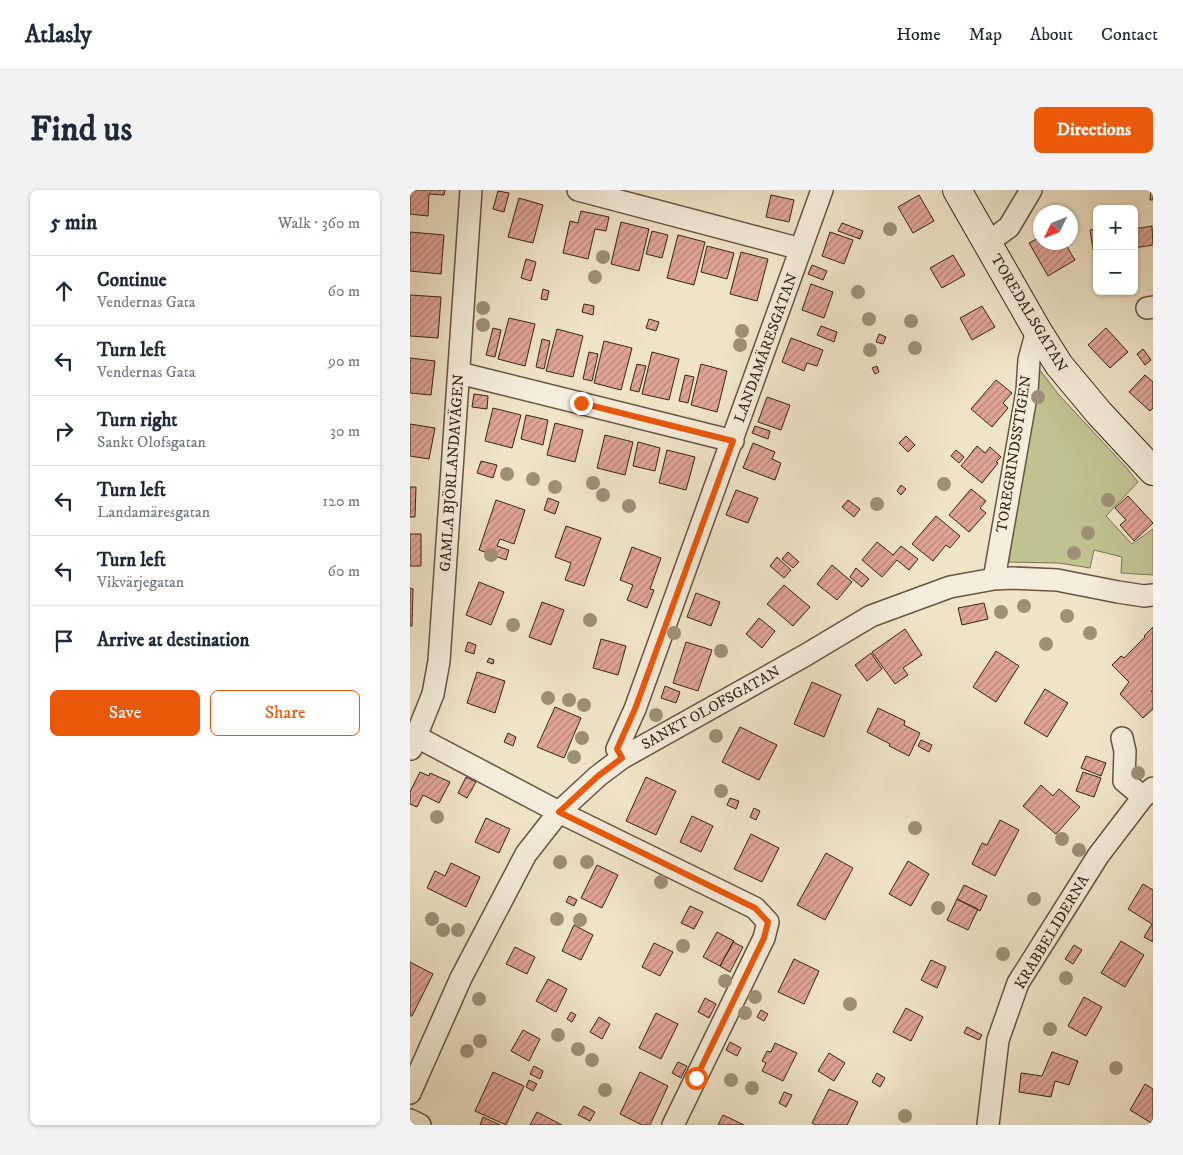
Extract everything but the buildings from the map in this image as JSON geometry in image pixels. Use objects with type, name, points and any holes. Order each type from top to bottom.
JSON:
[{"type":"street","name":"GAMLA BJÖRLANDAVÄGEN","points":[[413,744],[433,694],[439,660],[471,190]]},
{"type":"street","points":[[578,190],[801,249]]},
{"type":"street","name":"LANDAMÄRESGATAN","points":[[622,758],[617,749],[635,709],[822,190]]},
{"type":"street","name":"TOREDALSGATAN","points":[[957,190],[1059,366],[1153,471]]},
{"type":"street","points":[[987,242],[1009,227],[1031,190]]},
{"type":"street","name":"TOREGRINDSSTIGEN","points":[[994,579],[1027,391],[1029,360],[1037,330]]},
{"type":"street","points":[[458,373],[733,441]]},
{"type":"street","name":"SANKT OLOFSGATAN","points":[[410,1093],[461,978],[526,854],[559,812],[598,776],[622,758],[872,616],[950,588],[994,579],[1012,578],[1058,580],[1118,592],[1144,596],[1153,595]]},
{"type":"street","points":[[1122,738],[1125,751],[1124,781],[1148,792]]},
{"type":"street","points":[[413,744],[559,812],[755,908],[768,922],[764,938],[673,1125]]},
{"type":"street","name":"KRABBELIDERNA","points":[[988,1125],[998,1040],[1018,983],[1098,856],[1148,792]]},
{"type":"street","points":[[410,1120],[420,1125]]},
{"type":"green space","points":[[1035,364],[1059,395],[1138,482],[1106,516],[1132,544],[1153,529],[1153,575],[1121,573],[1122,557],[1094,550],[1090,568],[1059,563],[1004,562]]},
{"type":"route","points":[[581,403],[733,441],[635,709],[617,749],[622,758],[598,776],[559,812],[755,908],[768,922],[764,938],[696,1078]]}]
